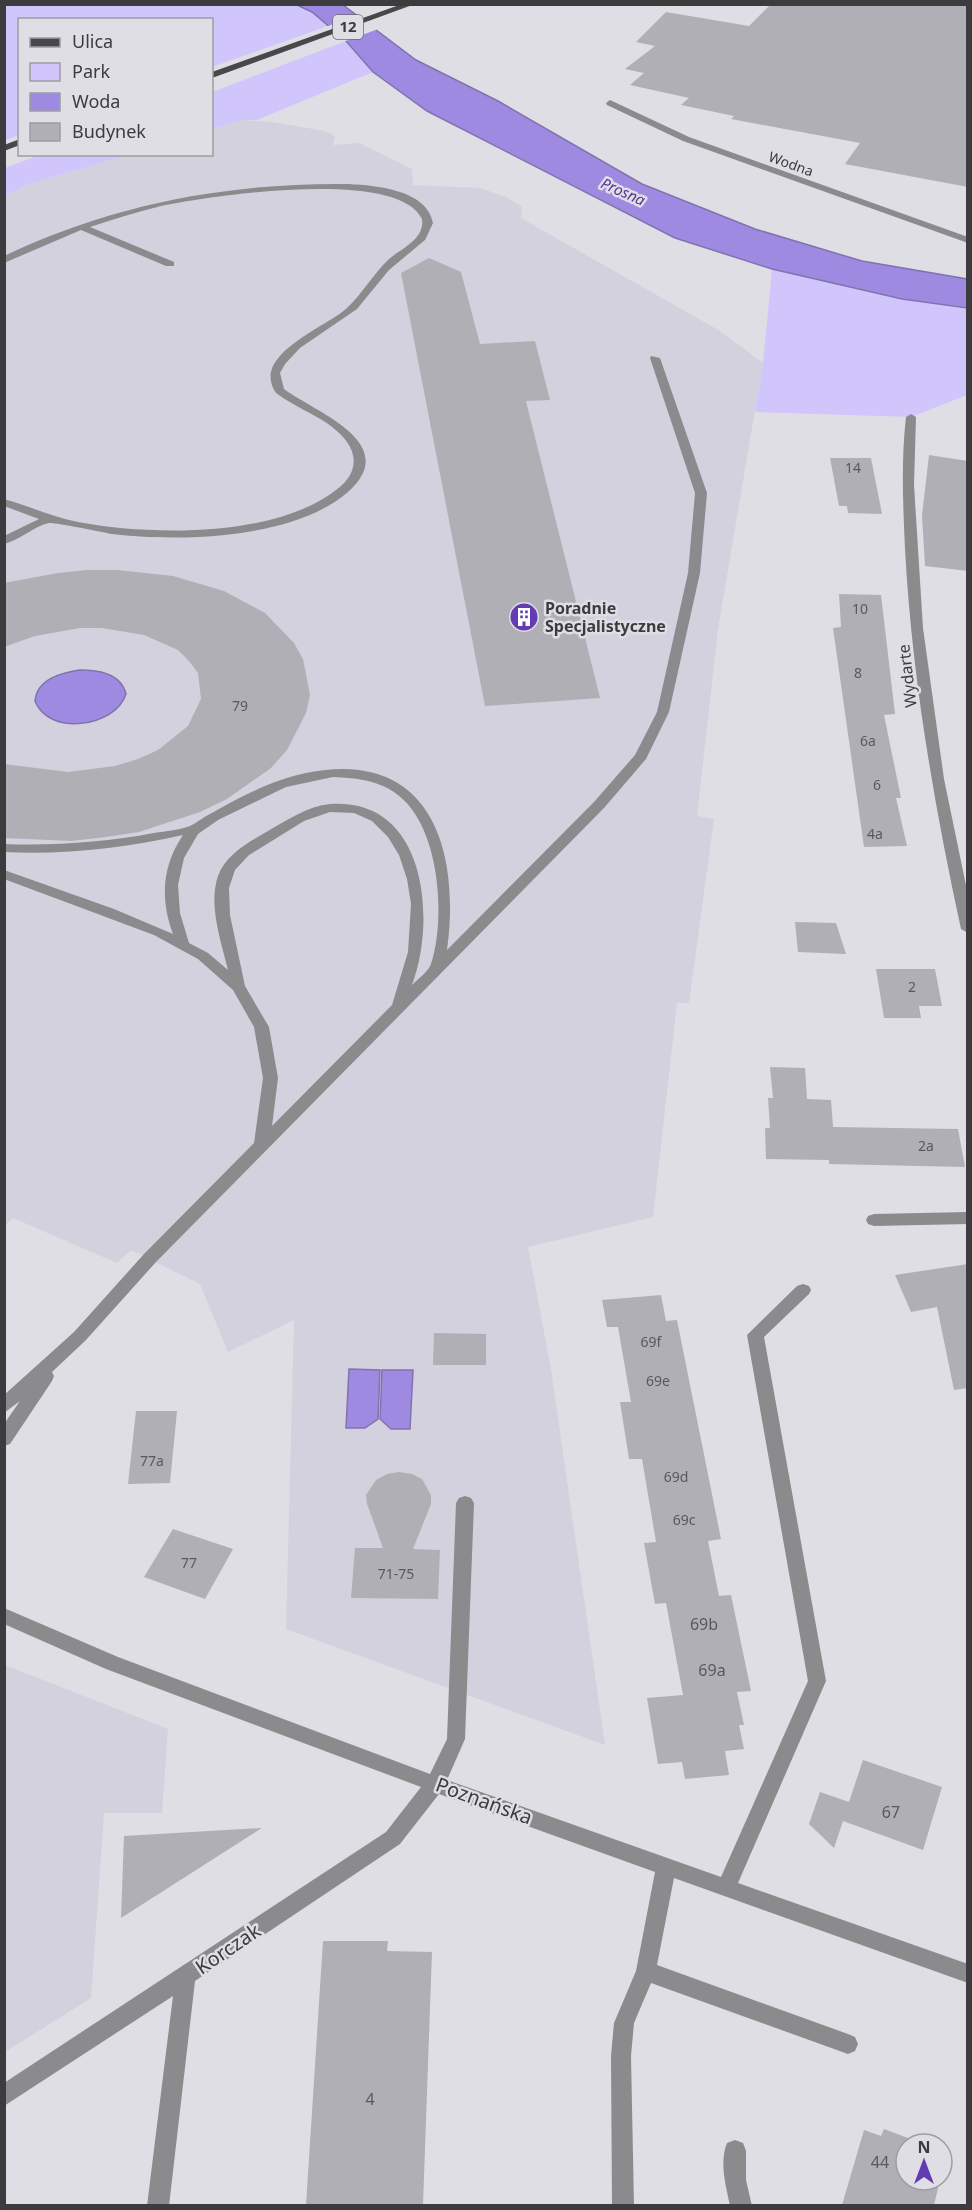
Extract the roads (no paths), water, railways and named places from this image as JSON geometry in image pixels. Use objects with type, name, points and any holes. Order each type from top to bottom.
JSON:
[{"type":"main road","name":"12","points":[[213,75],[408,6]]},
{"type":"street","name":"Wodna","points":[[610,103],[718,152],[968,240]]},
{"type":"street","points":[[4,260],[83,226],[216,193],[261,188],[314,186],[387,191],[405,198],[420,209],[428,224],[424,235],[383,271],[354,307],[290,353],[275,373],[276,386],[280,391],[338,426],[357,448],[360,457],[359,471],[337,499],[320,509],[292,518],[208,530],[107,530],[48,519],[4,502]]},
{"type":"street","points":[[83,226],[170,264]]},
{"type":"street","points":[[4,1406],[58,1359],[150,1258],[437,969],[625,777],[642,756],[663,712],[694,573],[701,493],[655,358]]},
{"type":"street","name":"Wydarte","points":[[911,417],[908,453],[911,555],[925,694],[946,825],[968,929]]},
{"type":"street","points":[[4,541],[48,519]]},
{"type":"street","points":[[4,848],[82,848],[146,840],[195,829],[270,788],[309,775],[348,772],[367,776],[390,785],[421,811],[434,837],[440,860],[445,917],[437,969]]},
{"type":"street","points":[[238,985],[222,897],[226,874],[234,862],[254,846],[302,816],[329,808],[357,809],[378,818],[395,836],[411,869],[416,890],[418,921],[416,951],[396,1010]]},
{"type":"street","points":[[183,942],[172,912],[170,887],[177,861],[195,829]]},
{"type":"street","points":[[4,874],[146,925],[183,942],[209,958],[238,985],[257,1018],[270,1058],[271,1101],[262,1144]]},
{"type":"street","points":[[874,1220],[968,1218]]},
{"type":"street","points":[[726,1888],[817,1681],[755,1335],[803,1290]]},
{"type":"street","points":[[4,1439],[58,1359]]},
{"type":"street","name":"Korczak","points":[[4,2096],[393,1838],[435,1784],[456,1739],[465,1503]]},
{"type":"street","name":"Poznańska","points":[[4,1616],[112,1663],[435,1784],[968,1974]]},
{"type":"street","points":[[623,2205],[621,2056],[624,2023],[646,1971],[666,1866]]},
{"type":"street","points":[[646,1971],[848,2044]]},
{"type":"street","points":[[158,2205],[185,1978]]},
{"type":"street","points":[[735,2151],[735,2180],[741,2205]]},
{"type":"water","name":"Prosna","points":[[297,5],[343,5],[416,60],[498,101],[642,184],[755,229],[862,261],[967,279],[967,308],[902,299],[772,269],[675,238],[427,111],[373,72],[346,41],[312,12]]},
{"type":"water","points":[[79,670],[101,672],[119,681],[126,694],[119,705],[109,714],[81,723],[67,723],[53,719],[42,712],[35,701],[40,687],[51,678]]},
{"type":"water","points":[[349,1369],[380,1370],[378,1419],[365,1428],[346,1428]]},
{"type":"water","points":[[382,1370],[413,1370],[410,1429],[391,1429],[380,1419]]},
{"type":"place","name":"Poradnie Specjalistyczne","points":[[524,617]]}]
